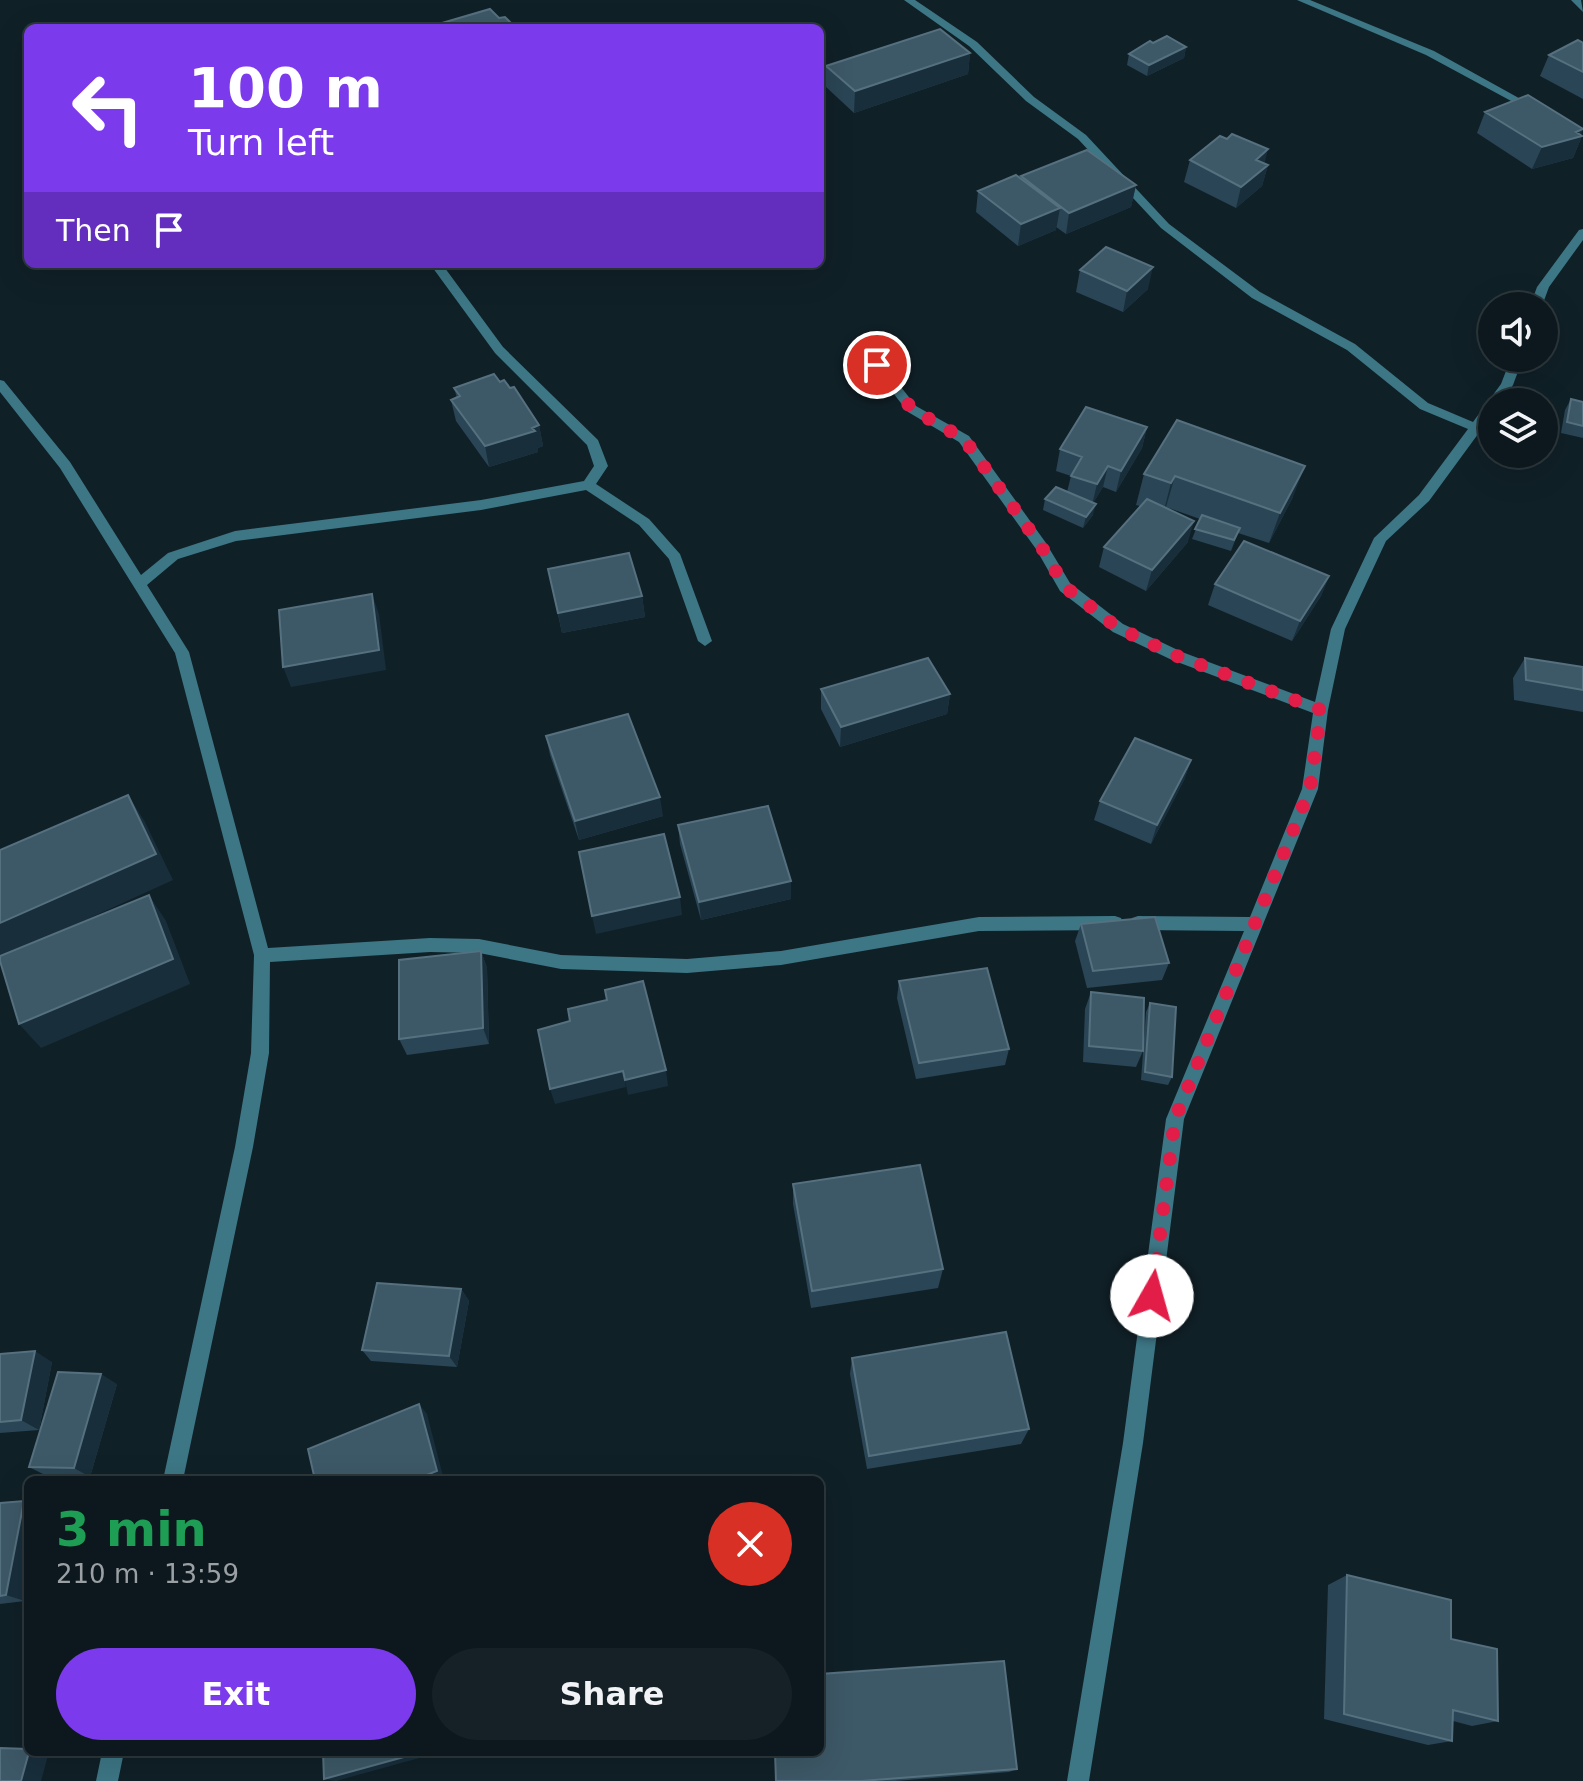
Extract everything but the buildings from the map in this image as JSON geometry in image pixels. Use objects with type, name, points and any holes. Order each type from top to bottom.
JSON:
[{"type":"street","points":[[909,0],[973,44],[1030,99],[1082,137],[1165,226],[1233,278],[1297,321],[1351,347],[1424,406],[1476,428]]},
{"type":"street","points":[[1302,0],[1430,53],[1541,113]]},
{"type":"street","points":[[1576,0],[1583,9]]},
{"type":"street","points":[[1541,292],[1583,232]]},
{"type":"street","points":[[439,268],[499,350],[593,443],[601,466],[588,485]]},
{"type":"street","points":[[877,365],[912,409],[964,439],[1041,546],[1065,587],[1118,628],[1177,656],[1321,710]]},
{"type":"street","points":[[0,384],[65,465],[182,652],[262,955],[258,1069],[174,1476]]},
{"type":"street","points":[[1078,1781],[1133,1443],[1175,1119],[1252,924],[1310,789],[1321,710],[1338,629],[1381,538],[1424,498],[1478,425]]},
{"type":"street","points":[[139,584],[173,556],[235,536],[481,505],[588,485],[644,522],[675,557],[705,641]]},
{"type":"street","points":[[262,955],[430,945],[479,946],[561,962],[687,966],[781,958],[979,924],[1252,924]]},
{"type":"street","points":[[107,1781],[112,1756]]},
{"type":"route","points":[[877,365],[912,409],[964,439],[1041,546],[1065,587],[1083,601],[1118,628],[1177,656],[1321,710],[1310,789],[1252,924],[1175,1119],[1152,1296]]}]
